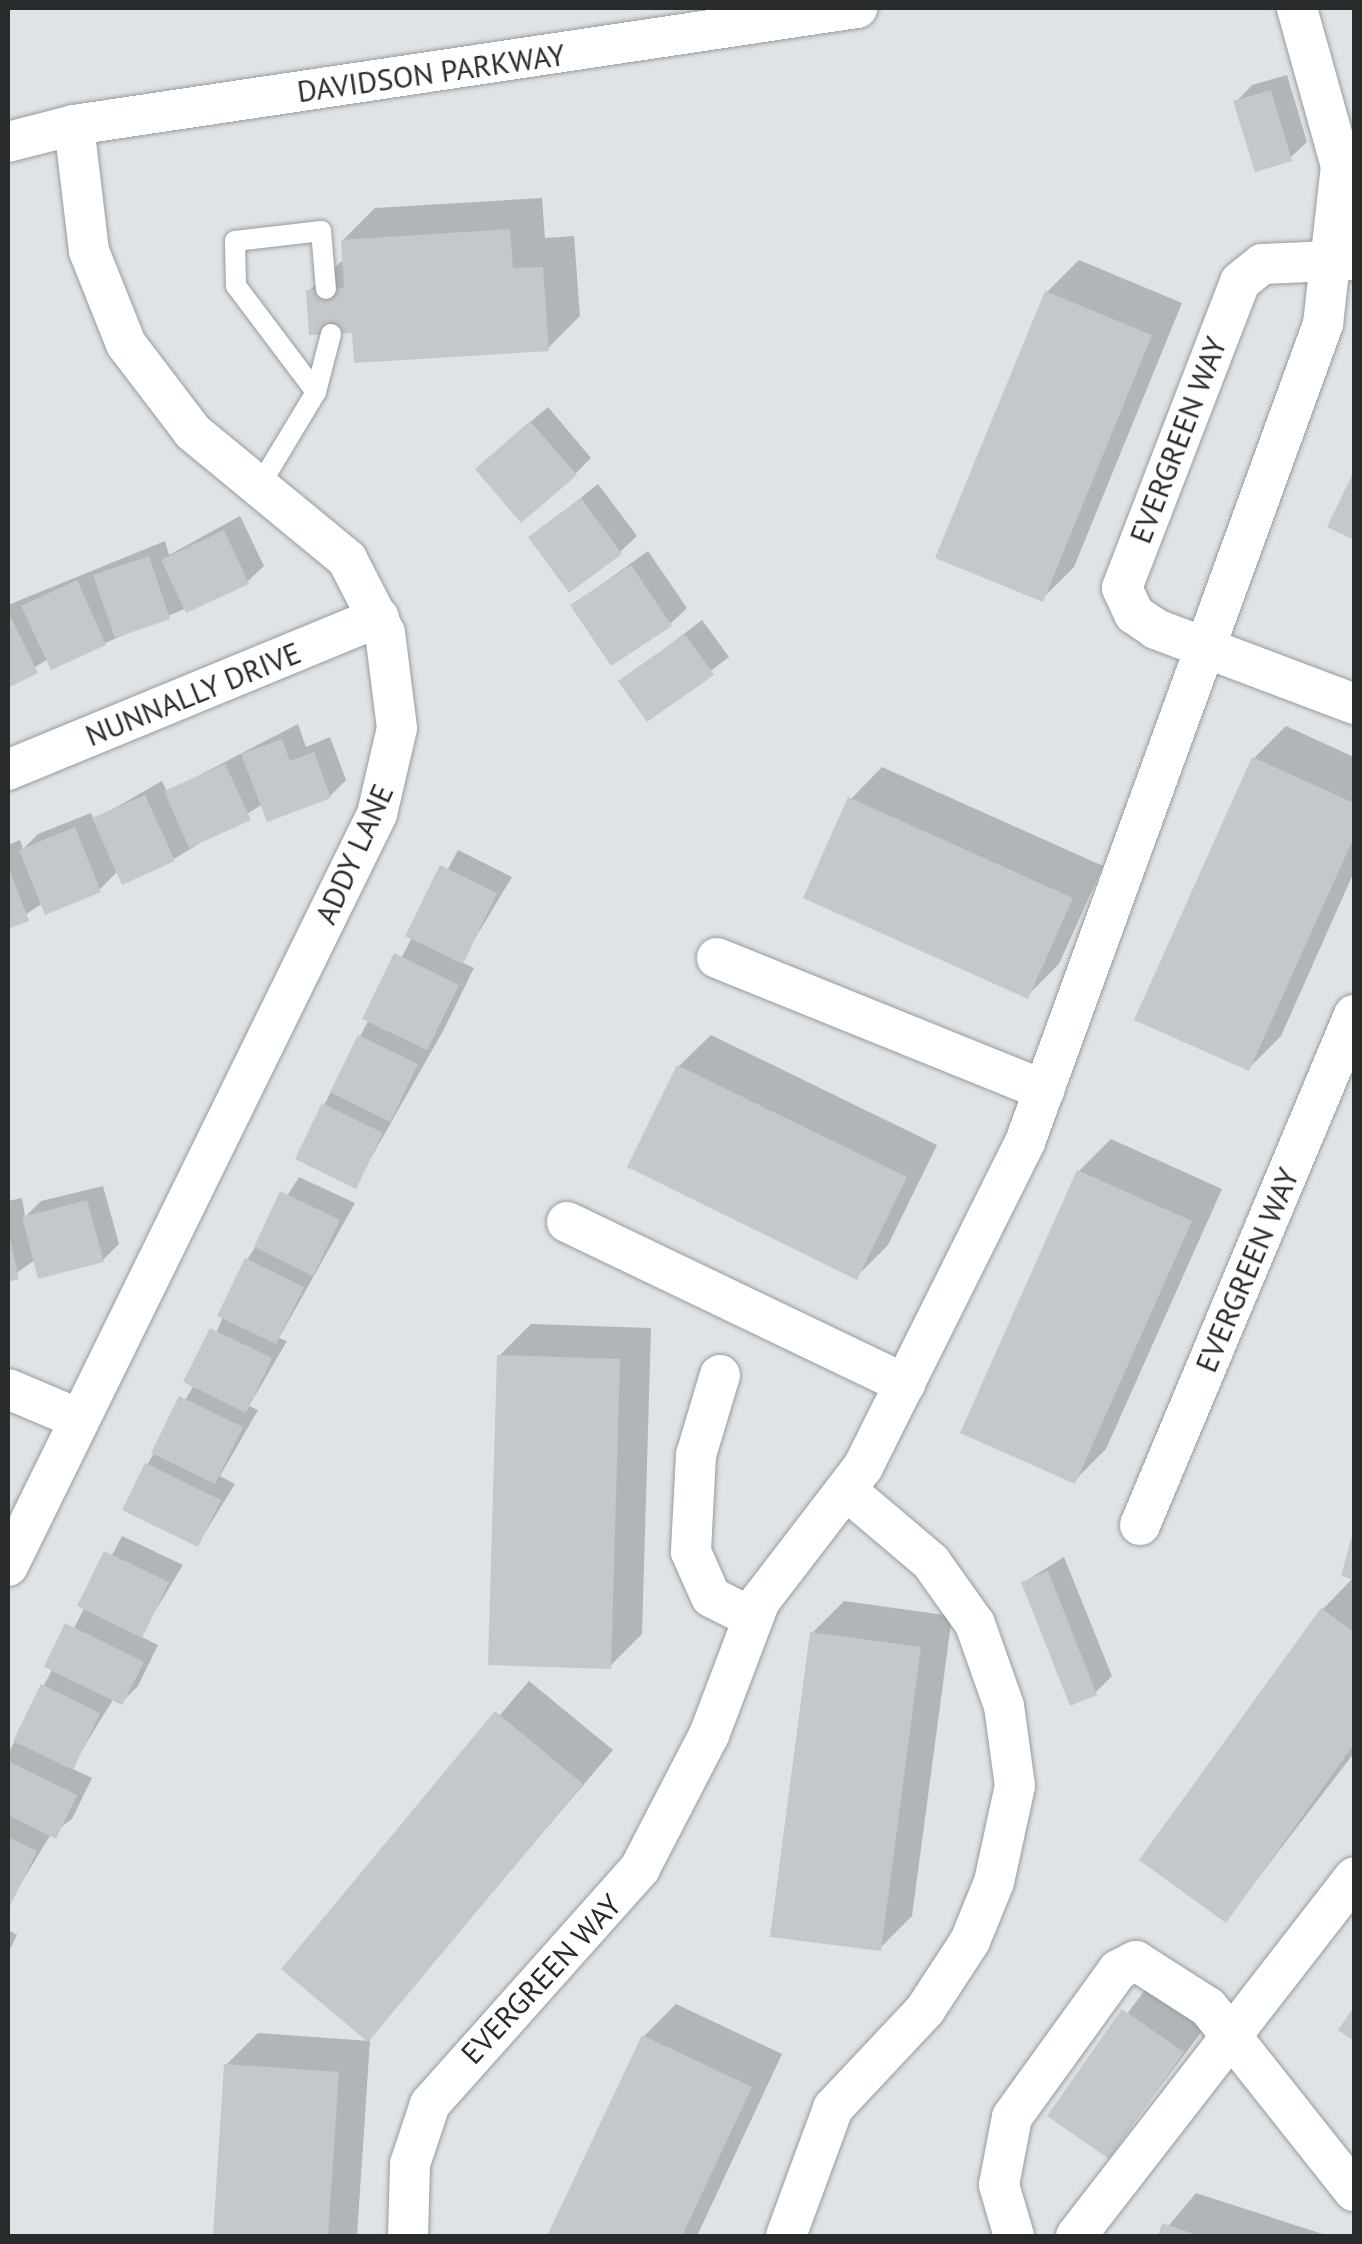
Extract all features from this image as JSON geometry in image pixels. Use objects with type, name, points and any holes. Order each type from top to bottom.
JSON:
[{"type":"street","name":"DAVIDSON PARKWAY","points":[[8,142],[74,125],[857,8]]},
{"type":"street","name":"EVERGREEN WAY","points":[[408,2236],[410,2164],[430,2104],[640,1868],[709,1734],[753,1618],[796,1546],[846,1490],[905,1384],[990,1221],[1044,1090],[1316,354],[1344,259],[1342,166],[1297,8]]},
{"type":"street","name":"ADDY LANE","points":[[8,1566],[377,814],[398,709],[379,617],[334,544],[185,424],[126,344],[89,251],[74,125]]},
{"type":"street","name":"EVERGREEN WAY","points":[[1344,259],[1262,264],[1240,282],[1122,588],[1144,622],[1354,704]]},
{"type":"street","name":"NUNNALLY DRIVE","points":[[8,770],[379,617]]},
{"type":"street","points":[[716,958],[1044,1090]]},
{"type":"street","name":"EVERGREEN WAY","points":[[1140,1525],[1354,1015]]},
{"type":"street","points":[[567,1222],[905,1384]]},
{"type":"street","points":[[720,1375],[696,1456],[691,1552],[711,1597],[753,1618]]},
{"type":"street","points":[[8,1389],[79,1419]]},
{"type":"street","points":[[786,2236],[832,2108],[924,2010],[970,1941],[994,1882],[1015,1786],[998,1680],[969,1613],[932,1562],[846,1490]]},
{"type":"street","points":[[1076,2236],[1354,1877]]},
{"type":"street","points":[[1014,2236],[1001,2202],[1003,2140],[1118,1970],[1136,1961],[1157,1966],[1232,2035],[1354,2191]]},
{"type":"lane","points":[[316,392],[236,286],[235,242],[321,231],[326,288]]},
{"type":"lane","points":[[260,485],[316,392],[331,334]]},
{"type":"building","points":[[1271,90],[1292,161],[1255,172],[1233,101]]},
{"type":"building","points":[[510,229],[513,268],[543,267],[549,351],[354,363],[352,333],[309,335],[306,290],[344,288],[341,240]]},
{"type":"building","points":[[1045,291],[1152,335],[1043,602],[935,558]]},
{"type":"building","points":[[530,421],[577,475],[521,523],[475,469]]},
{"type":"building","points":[[1354,471],[1354,540],[1327,527]]},
{"type":"building","points":[[581,498],[622,554],[569,593],[528,537]]},
{"type":"building","points":[[224,530],[249,584],[186,613],[161,560]]},
{"type":"building","points":[[149,556],[170,619],[115,638],[93,575]]},
{"type":"building","points":[[631,565],[672,626],[611,666],[570,605]]},
{"type":"building","points":[[77,580],[106,645],[51,670],[21,606]]},
{"type":"building","points":[[8,611],[38,673],[8,688]]},
{"type":"building","points":[[685,634],[714,675],[647,722],[618,681]]},
{"type":"building","points":[[282,739],[290,761],[314,752],[331,798],[267,822],[241,754]]},
{"type":"building","points":[[1252,757],[1354,803],[1354,837],[1249,1071],[1134,1020]]},
{"type":"building","points":[[225,764],[251,820],[189,848],[164,791]]},
{"type":"building","points":[[145,795],[175,861],[122,885],[92,818]]},
{"type":"building","points":[[848,797],[1073,898],[1028,999],[803,898]]},
{"type":"building","points":[[75,827],[101,892],[45,915],[19,850]]},
{"type":"building","points":[[440,865],[497,893],[463,964],[405,936]]},
{"type":"building","points":[[8,866],[29,921],[8,929]]},
{"type":"building","points":[[394,953],[459,985],[427,1050],[362,1019]]},
{"type":"building","points":[[358,1035],[418,1064],[390,1122],[330,1092]]},
{"type":"building","points":[[677,1065],[907,1177],[857,1280],[627,1167]]},
{"type":"building","points":[[322,1103],[383,1133],[356,1189],[295,1159]]},
{"type":"building","points":[[1077,1170],[1192,1221],[1075,1484],[960,1433]]},
{"type":"building","points":[[280,1191],[340,1220],[313,1276],[254,1247]]},
{"type":"building","points":[[87,1200],[104,1262],[38,1279],[22,1217]]},
{"type":"building","points":[[8,1230],[19,1279],[8,1282]]},
{"type":"building","points":[[245,1258],[304,1287],[276,1344],[217,1316]]},
{"type":"building","points":[[210,1328],[272,1358],[246,1413],[183,1382]]},
{"type":"building","points":[[497,1355],[620,1359],[611,1669],[488,1665]]},
{"type":"building","points":[[179,1396],[243,1427],[215,1484],[151,1453]]},
{"type":"building","points":[[145,1463],[221,1500],[198,1547],[122,1510]]},
{"type":"building","points":[[1354,1533],[1354,1580],[1341,1576]]},
{"type":"building","points":[[104,1551],[169,1582],[142,1638],[77,1606]]},
{"type":"building","points":[[1048,1571],[1097,1695],[1070,1706],[1021,1582]]},
{"type":"building","points":[[1321,1608],[1354,1632],[1354,1744],[1226,1923],[1139,1860]]},
{"type":"building","points":[[65,1623],[144,1662],[122,1705],[44,1667]]},
{"type":"building","points":[[810,1632],[921,1647],[881,1951],[770,1937]]},
{"type":"building","points":[[41,1684],[100,1713],[73,1770],[13,1741]]},
{"type":"building","points":[[495,1711],[583,1784],[368,2042],[281,1969]]},
{"type":"building","points":[[8,1761],[77,1795],[56,1839],[8,1815]]},
{"type":"building","points":[[8,1837],[37,1851],[8,1910]]},
{"type":"building","points":[[1354,2007],[1354,2041],[1338,2030]]},
{"type":"building","points":[[1122,2009],[1184,2052],[1109,2159],[1047,2116]]},
{"type":"building","points":[[642,2035],[752,2087],[682,2236],[547,2236]]},
{"type":"building","points":[[224,2064],[339,2072],[328,2236],[213,2236]]},
{"type":"building","points":[[1162,2223],[1200,2236],[1158,2236]]}]
